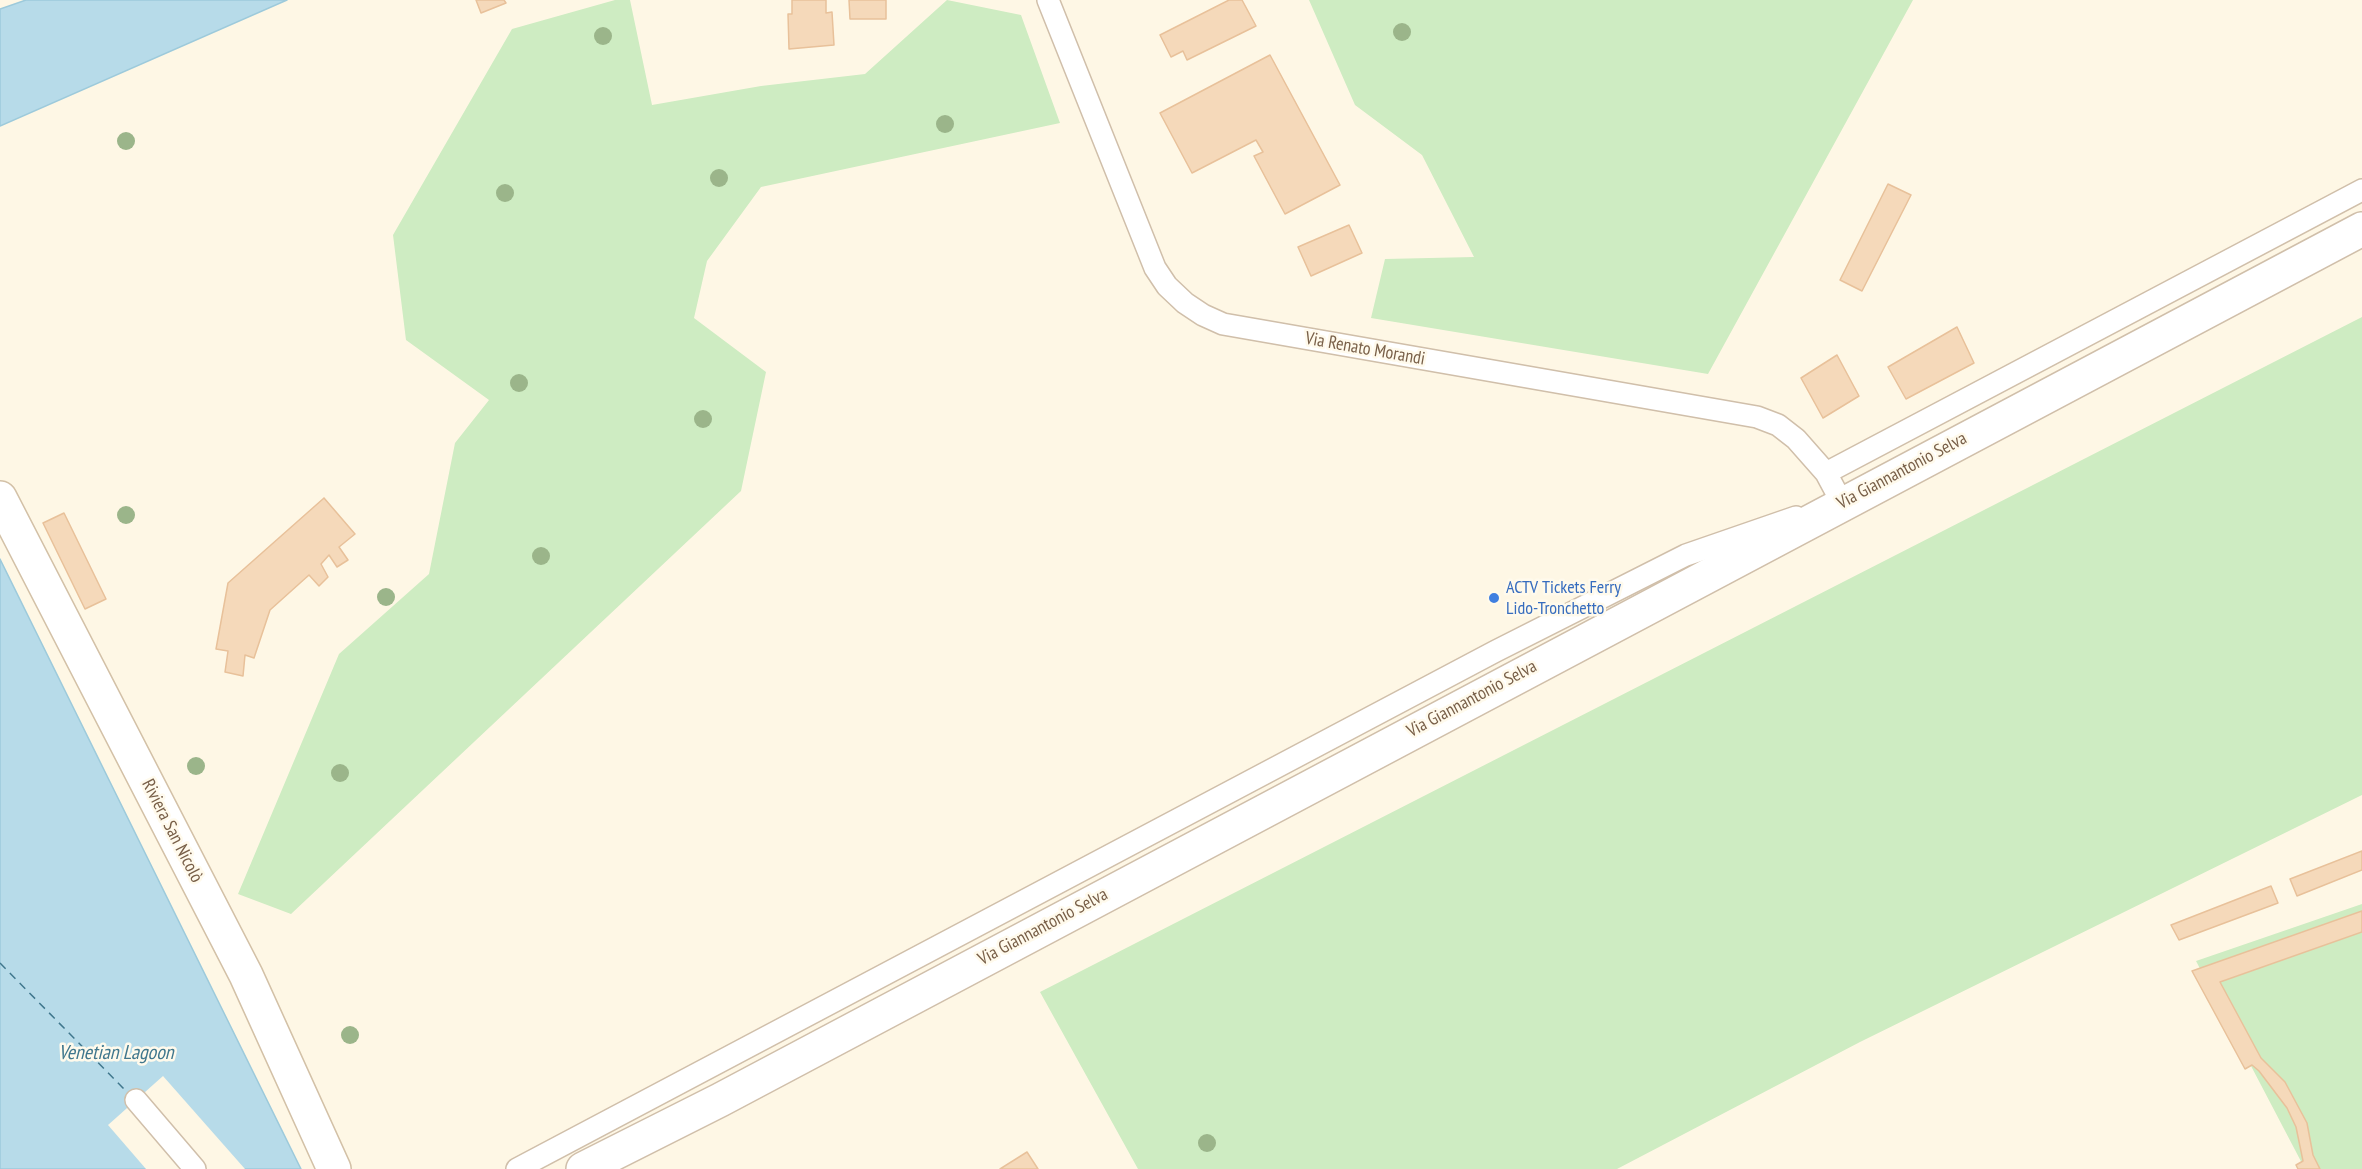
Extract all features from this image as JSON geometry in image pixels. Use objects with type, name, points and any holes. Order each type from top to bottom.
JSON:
[{"type":"street","name":"Via Giannantonio Selva","points":[[583,1169],[730,1094],[2362,229]]},
{"type":"street","name":"Riviera San Nicolò","points":[[0,498],[246,975],[334,1169]]},
{"type":"lane","name":"Via Renato Morandi","points":[[1048,0],[1155,268],[1167,286],[1185,303],[1203,315],[1222,324],[1757,417],[1779,425],[1796,439],[1826,472],[1842,503]]},
{"type":"lane","points":[[1826,472],[2362,190]]},
{"type":"lane","points":[[518,1169],[1475,662],[1686,555],[1750,531],[1842,503]]},
{"type":"lane","points":[[136,1100],[195,1169]]},
{"type":"green space","points":[[615,0],[630,0],[652,105],[761,86],[865,74],[947,0],[1021,15],[1060,123],[761,187],[707,261],[694,318],[766,372],[741,491],[291,914],[238,894],[339,654],[429,574],[455,443],[489,400],[406,340],[393,235],[512,29]]},
{"type":"green space","points":[[1309,0],[1913,0],[1708,374],[1371,318],[1385,259],[1474,257],[1422,155],[1355,105]]},
{"type":"green space","points":[[2362,317],[2362,795],[1860,1042],[1617,1169],[1138,1169],[1040,992]]},
{"type":"green space","points":[[2362,904],[2362,1169],[2305,1169],[2196,961]]},
{"type":"water","points":[[26,0],[287,0],[0,126],[0,9]]},
{"type":"water","name":"Venetian Lagoon","points":[[0,559],[301,1169],[0,1169]]},
{"type":"pier","points":[[163,1076],[245,1169],[146,1169],[108,1125]]},
{"type":"building","points":[[476,0],[504,0],[506,3],[481,13]]},
{"type":"building","points":[[792,0],[826,0],[826,13],[832,12],[834,45],[789,49],[788,14],[792,14]]},
{"type":"building","points":[[849,0],[886,0],[886,19],[850,19]]},
{"type":"building","points":[[1229,0],[1242,0],[1256,26],[1187,60],[1183,51],[1171,57],[1160,35]]},
{"type":"building","points":[[1270,55],[1340,185],[1285,214],[1254,156],[1263,152],[1256,140],[1192,173],[1160,113]]},
{"type":"building","points":[[1888,184],[1911,195],[1862,291],[1840,280]]},
{"type":"building","points":[[1349,225],[1362,253],[1311,276],[1298,247]]},
{"type":"building","points":[[1957,327],[1974,363],[1906,399],[1888,367]]},
{"type":"building","points":[[1837,355],[1859,396],[1823,418],[1801,378]]},
{"type":"building","points":[[324,498],[355,534],[339,547],[348,560],[337,567],[329,555],[321,564],[328,577],[319,586],[309,575],[270,610],[254,658],[245,655],[243,676],[225,672],[228,651],[216,649],[228,583]]},
{"type":"building","points":[[64,513],[106,599],[85,609],[43,523]]},
{"type":"building","points":[[2362,851],[2362,870],[2297,896],[2290,879]]},
{"type":"building","points":[[2271,886],[2278,903],[2179,940],[2171,925]]},
{"type":"building","points":[[2362,911],[2362,932],[2220,982],[2261,1058],[2285,1082],[2307,1123],[2313,1155],[2320,1169],[2298,1169],[2296,1165],[2303,1161],[2296,1127],[2287,1108],[2259,1071],[2252,1065],[2245,1069],[2192,971]]},
{"type":"building","points":[[1027,1152],[1038,1169],[1000,1169]]},
{"type":"ferry route","points":[[0,963],[128,1093]]},
{"type":"place","name":"ACTV Tickets Ferry Lido-Tronchetto","points":[[1494,598]]}]
